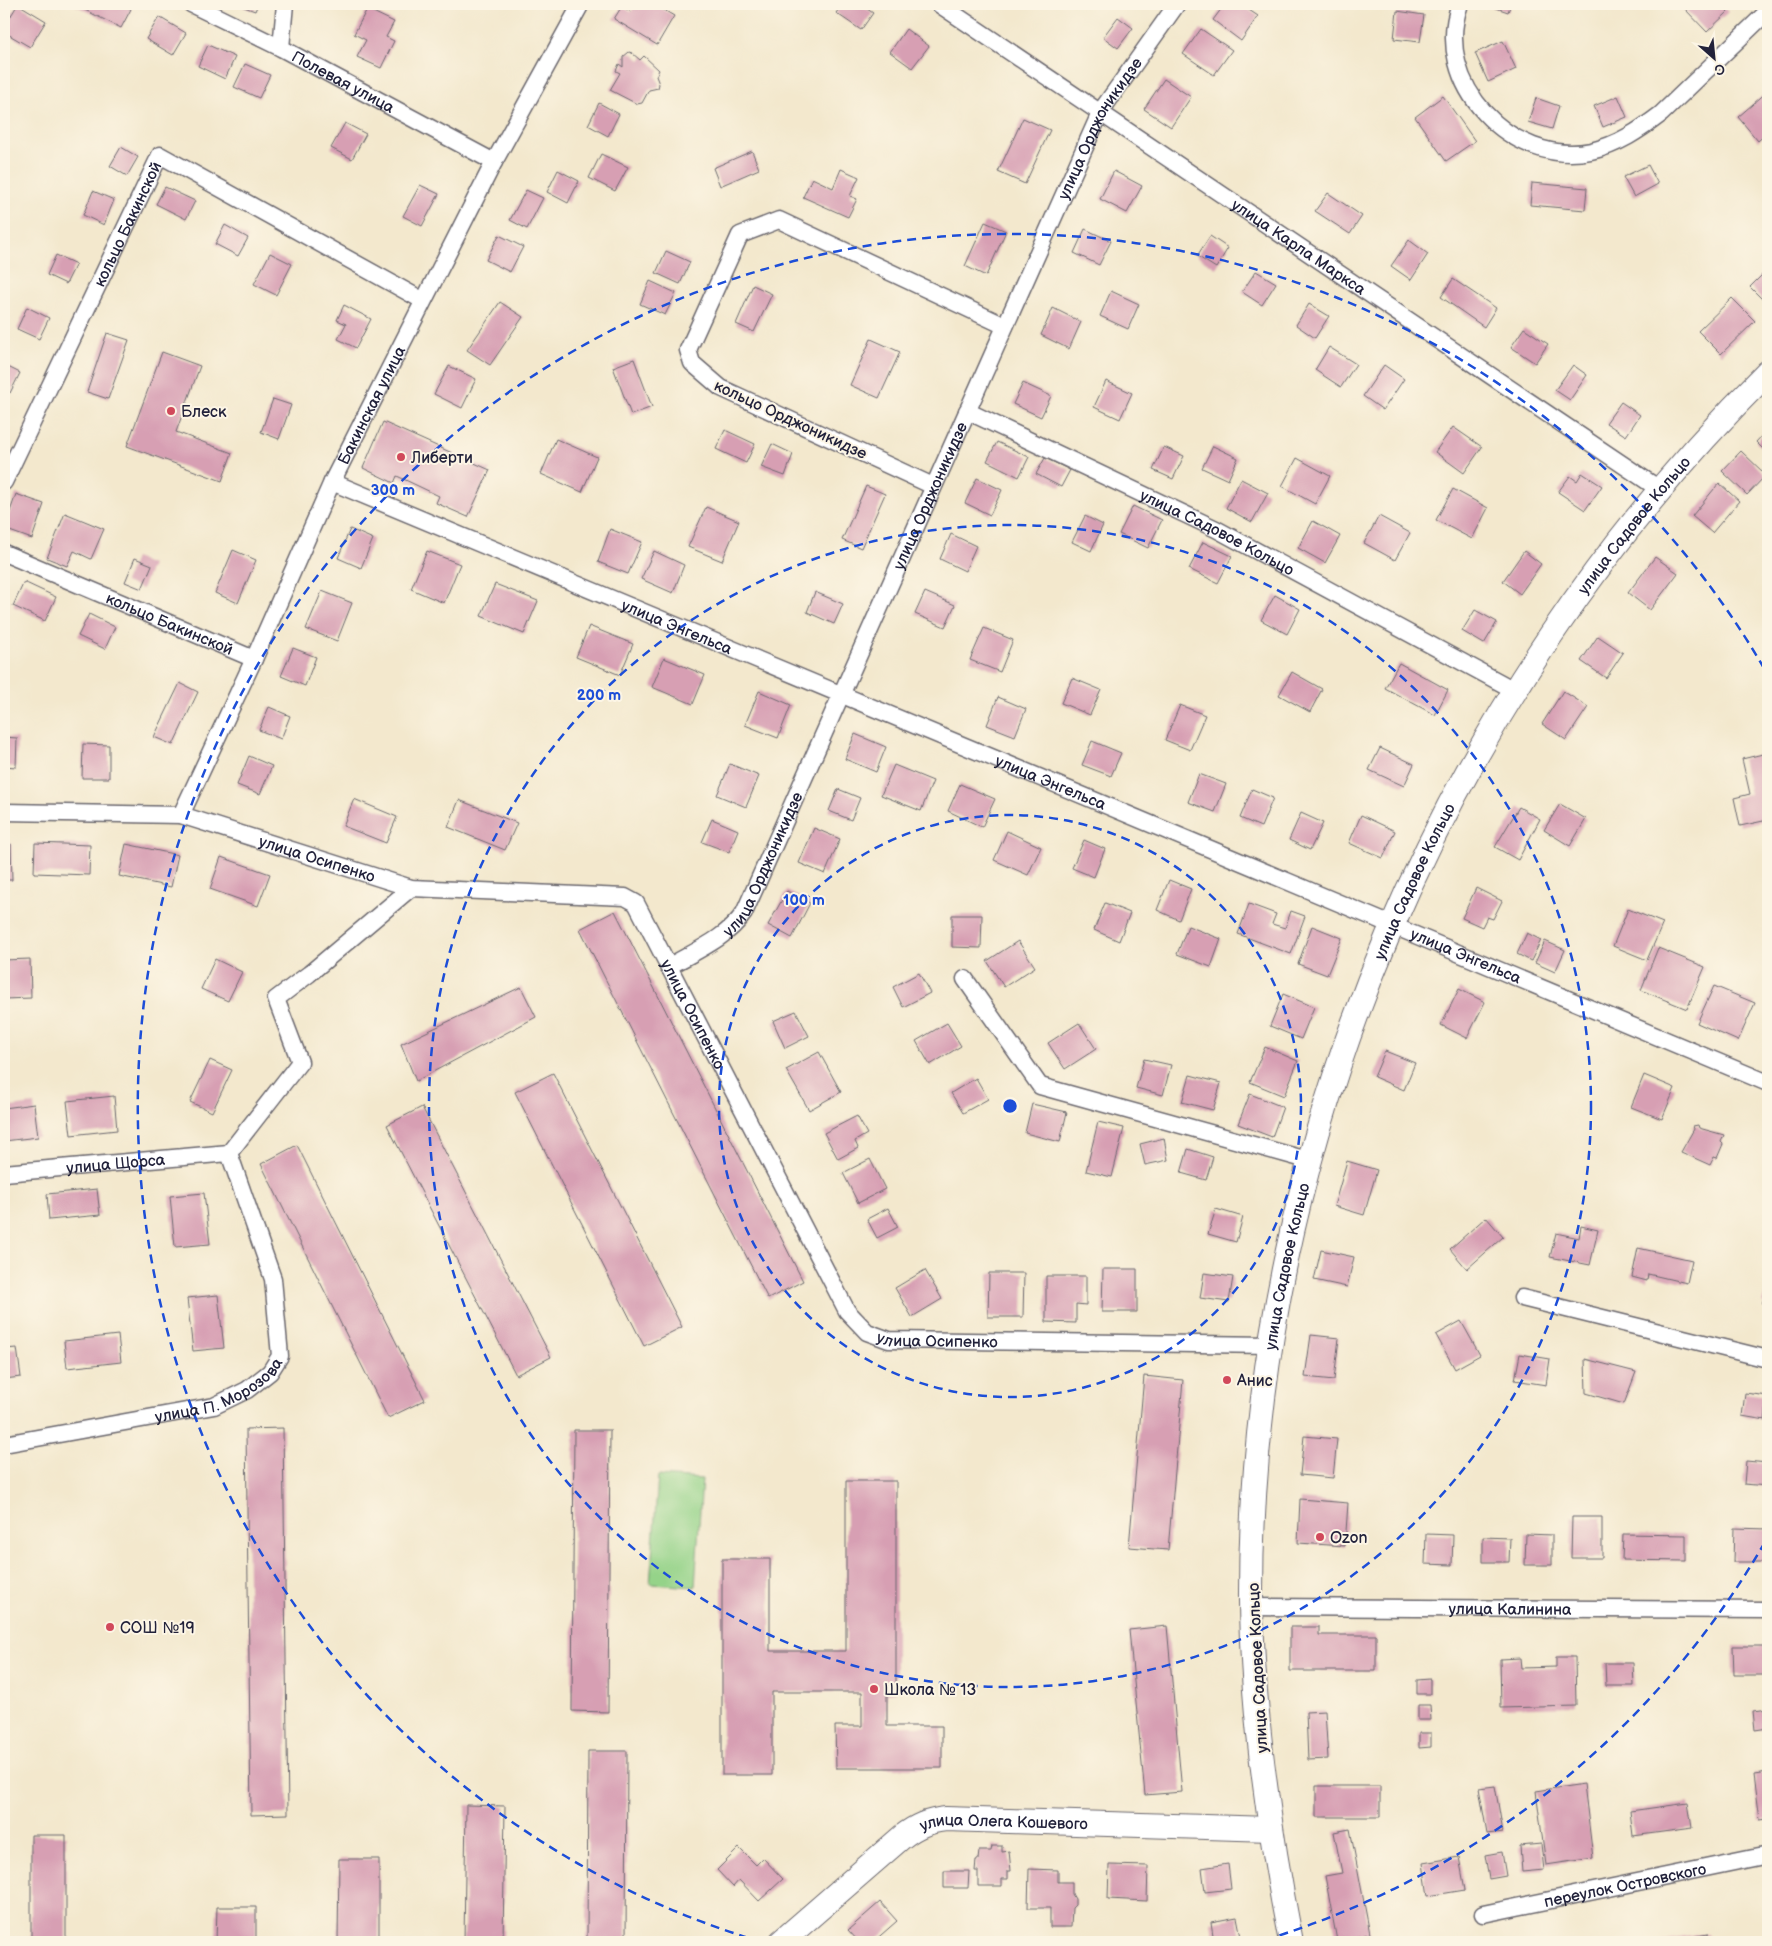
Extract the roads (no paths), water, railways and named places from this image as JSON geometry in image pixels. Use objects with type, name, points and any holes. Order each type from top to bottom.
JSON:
[{"type":"main road","name":"улица Садовое Кольцо","points":[[1290,1942],[1271,1829],[1258,1718],[1251,1606],[1258,1462],[1272,1345],[1294,1229],[1310,1161],[1349,1037],[1393,924],[1449,805],[1514,690],[1597,568],[1659,489],[1768,372]]},
{"type":"main road","name":"улица Олега Кошевого","points":[[781,1942],[902,1837],[921,1824],[931,1821],[946,1819],[1271,1829]]},
{"type":"street","name":"Полевая улица","points":[[191,4],[281,48],[494,162]]},
{"type":"street","points":[[281,48],[286,4]]},
{"type":"street","name":"Бакинская улица","points":[[181,815],[254,658],[332,482],[422,300],[494,162],[581,4]]},
{"type":"street","name":"улица Карла Маркса","points":[[939,4],[1659,489]]},
{"type":"street","name":"улица Орджоникидзе","points":[[668,967],[723,936],[735,925],[744,912],[842,697],[1100,111],[1177,4]]},
{"type":"street","points":[[1460,4],[1455,36],[1458,64],[1468,91],[1485,115],[1507,134],[1533,146],[1562,152],[1590,151],[1618,143],[1643,128],[1661,114],[1768,11]]},
{"type":"street","name":"кольцо Бакинской","points":[[4,482],[160,155],[422,300]]},
{"type":"street","name":"кольцо Орджоникидзе","points":[[934,486],[721,388],[692,363],[688,350],[740,235],[779,220],[1005,326]]},
{"type":"street","name":"улица Садовое Кольцо","points":[[967,411],[1216,529],[1514,690]]},
{"type":"street","name":"улица Энгельса","points":[[332,482],[842,697],[1393,924],[1768,1083]]},
{"type":"street","name":"кольцо Бакинской","points":[[4,553],[254,658]]},
{"type":"street","name":"улица Осипенко","points":[[4,812],[181,815],[411,888],[625,897],[636,903],[847,1311],[867,1332],[889,1340],[1272,1345]]},
{"type":"street","points":[[229,1153],[300,1062],[276,999],[310,974],[411,888]]},
{"type":"street","points":[[965,979],[1040,1086],[1310,1161]]},
{"type":"street","name":"улица Щорса","points":[[4,1173],[229,1153]]},
{"type":"street","name":"улица П. Морозова","points":[[4,1444],[214,1406],[247,1390],[270,1372],[280,1356],[273,1279],[229,1153]]},
{"type":"street","points":[[1522,1298],[1768,1359]]},
{"type":"street","name":"улица Калинина","points":[[1251,1606],[1768,1610]]},
{"type":"street","name":"переулок Островского","points":[[1483,1914],[1768,1855]]},
{"type":"place","name":"Блеск","points":[[171,411]]},
{"type":"place","name":"Либерти","points":[[401,457]]},
{"type":"place","name":"Анис","points":[[1227,1380]]},
{"type":"place","name":"Ozon","points":[[1320,1537]]},
{"type":"place","name":"СОШ №19","points":[[110,1627]]},
{"type":"place","name":"Школа № 13","points":[[874,1689]]}]
